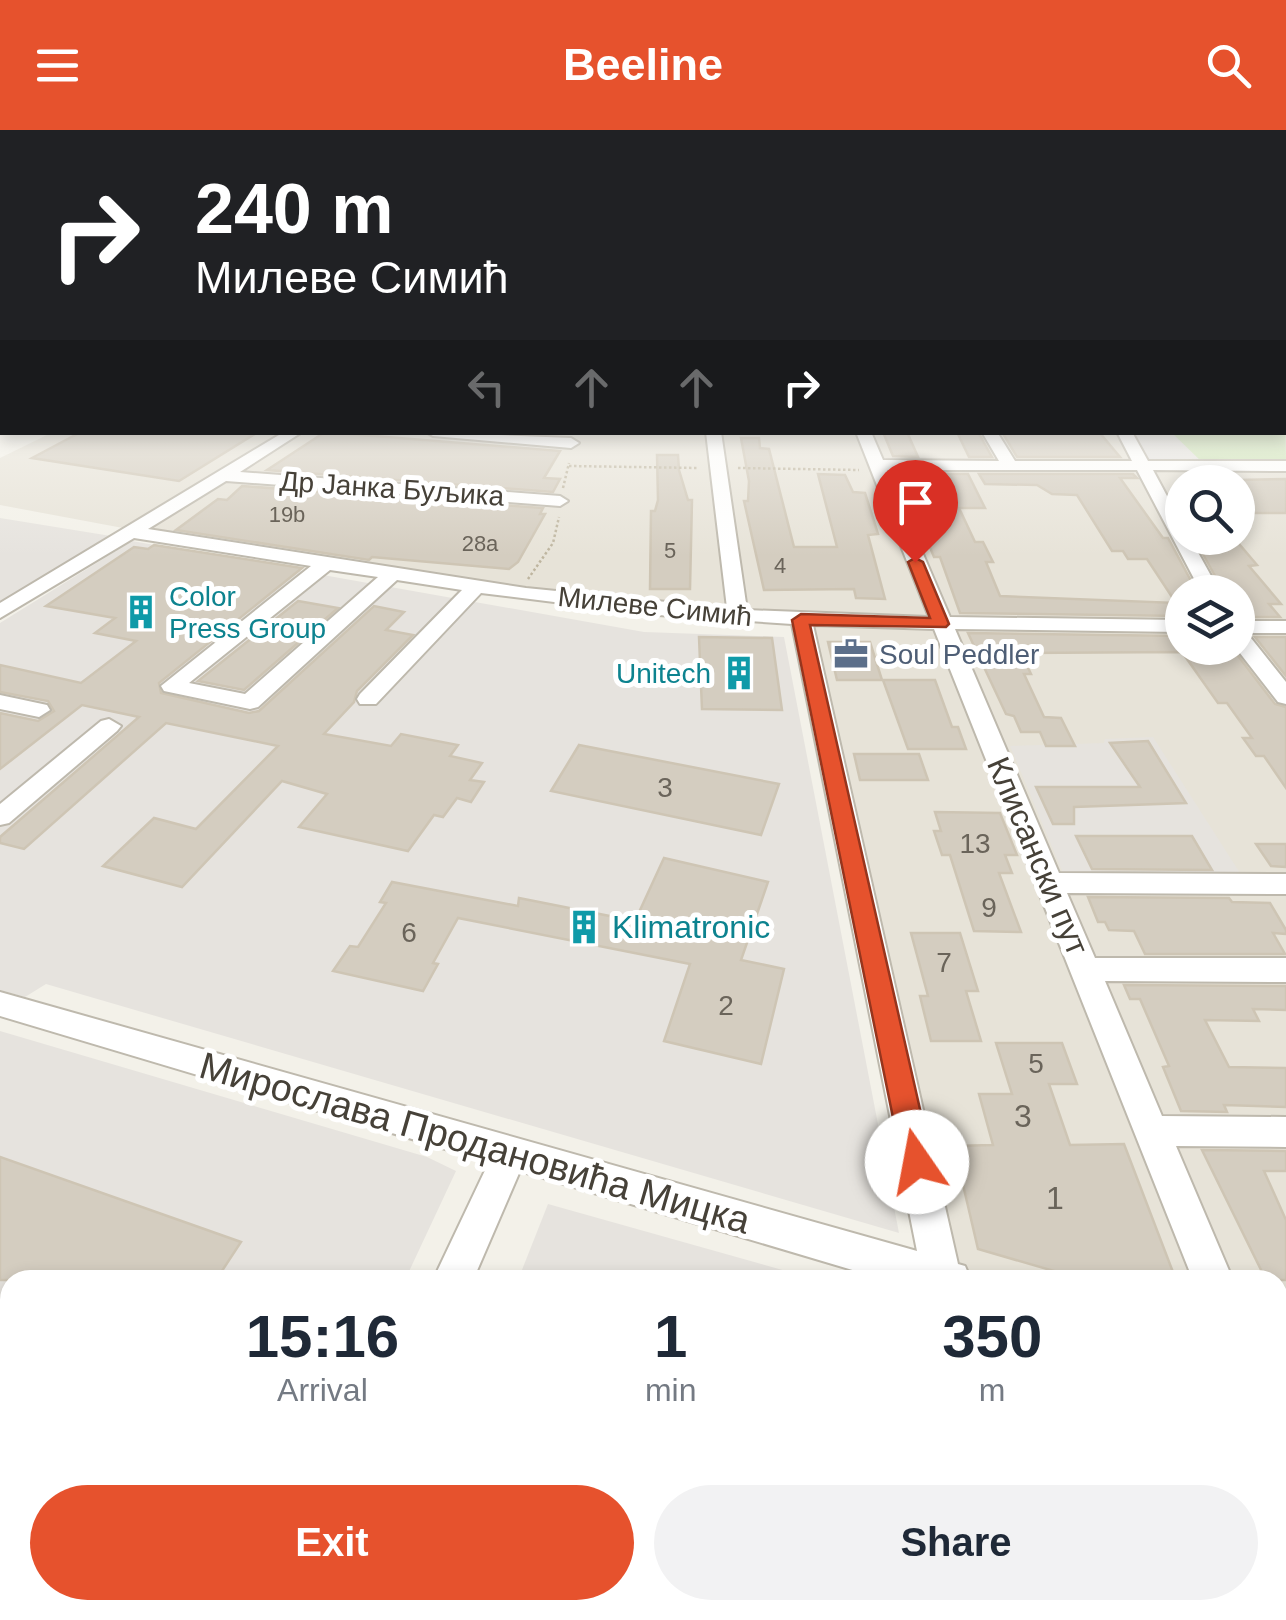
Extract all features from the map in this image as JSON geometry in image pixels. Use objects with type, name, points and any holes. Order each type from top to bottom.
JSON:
[{"type":"street","points":[[0,612],[290,435]]},
{"type":"street","points":[[471,435],[571,443]]},
{"type":"street","points":[[714,435],[738,615]]},
{"type":"street","name":"Клисански пут","points":[[864,435],[1209,1270]]},
{"type":"street","points":[[992,435],[1010,466]]},
{"type":"street","points":[[1125,435],[1201,575]]},
{"type":"street","points":[[876,464],[1286,466]]},
{"type":"street","name":"Др Јанка Буљика","points":[[223,476],[560,501]]},
{"type":"street","name":"Милеве Симић","points":[[131,532],[477,586],[738,615],[940,624],[1165,626]]},
{"type":"street","points":[[327,562],[172,686],[250,702],[394,573]]},
{"type":"street","points":[[368,700],[477,586]]},
{"type":"street","points":[[801,620],[944,1270]]},
{"type":"street","points":[[1255,627],[1286,627]]},
{"type":"street","points":[[1255,658],[1286,697]]},
{"type":"street","points":[[0,702],[39,710]]},
{"type":"street","points":[[0,818],[109,726]]},
{"type":"street","points":[[1050,883],[1286,884]]},
{"type":"street","points":[[1085,969],[1286,970]]},
{"type":"street","name":"Мирослава Продановића Мицка","points":[[0,1004],[915,1270]]},
{"type":"street","points":[[1152,1131],[1286,1132]]},
{"type":"street","points":[[458,1270],[510,1154]]},
{"type":"path","points":[[523,592],[558,533],[571,443]]},
{"type":"shaded area","points":[[47,435],[1286,435],[1286,1270],[938,1270],[795,615],[517,588],[139,531],[0,505],[0,458]]},
{"type":"shaded area","points":[[1135,435],[1174,435],[1204,464],[1150,462]]},
{"type":"shaded area","points":[[0,518],[111,536],[0,604]]},
{"type":"shaded area","points":[[132,541],[644,632],[784,637],[899,1233],[46,984],[25,997],[0,990],[0,623]]},
{"type":"shaded area","points":[[1153,737],[1240,873],[1063,873],[1010,746]]},
{"type":"shaded area","points":[[0,1031],[427,1157],[456,1171],[410,1270],[0,1270]]},
{"type":"shaded area","points":[[548,1204],[782,1270],[522,1270]]},
{"type":"green space","points":[[1135,435],[1286,435],[1286,463],[1157,464]]},
{"type":"building","points":[[75,435],[253,435],[179,481],[32,458]]},
{"type":"building","points":[[320,435],[560,451],[544,478],[560,479],[553,492],[267,470]]},
{"type":"building","points":[[884,435],[908,435],[918,457],[893,456]]},
{"type":"building","points":[[958,435],[980,435],[992,457],[969,457]]},
{"type":"building","points":[[1004,435],[1102,435],[1120,457],[1017,457]]},
{"type":"building","points":[[741,438],[759,438],[760,448],[769,449],[794,547],[837,547],[818,474],[845,475],[853,492],[865,493],[878,534],[868,535],[885,599],[856,598],[854,589],[764,590],[744,501],[748,501],[749,481]]},
{"type":"building","points":[[657,455],[678,455],[688,500],[692,500],[690,589],[650,589],[651,511],[655,511],[658,500]]},
{"type":"building","points":[[900,474],[968,474],[985,508],[959,508],[975,542],[983,542],[993,562],[986,562],[1000,596],[1165,603],[1165,616],[960,613],[940,557],[934,557]]},
{"type":"building","points":[[979,474],[1133,474],[1137,478],[1120,478],[1165,538],[1165,555],[1177,555],[1188,575],[1165,575],[1165,586],[1147,559],[1128,559],[1123,551],[1112,551],[1077,495],[1052,494],[1037,485],[985,484]]},
{"type":"building","points":[[1286,479],[1286,513],[1255,513],[1255,480]]},
{"type":"building","points":[[242,486],[543,508],[540,514],[545,514],[518,562],[509,569],[372,557],[369,560],[176,530],[218,499],[227,500]]},
{"type":"building","points":[[154,545],[302,568],[159,683],[161,693],[249,713],[259,711],[374,606],[404,612],[386,630],[413,635],[357,691],[354,702],[324,734],[391,746],[401,734],[458,745],[450,756],[482,763],[470,780],[484,782],[471,802],[457,798],[443,817],[434,815],[408,851],[299,827],[327,794],[282,781],[182,887],[103,866],[154,818],[196,829],[278,746],[166,723],[24,849],[0,843],[0,837],[139,717],[82,705],[0,769],[0,713],[38,721],[54,711],[48,701],[0,692],[0,665],[81,683],[136,641],[95,633],[115,618],[46,606],[134,547],[148,549]]},
{"type":"building","points":[[1203,555],[1248,555],[1257,565],[1249,566],[1281,604],[1269,604],[1280,617],[1255,617],[1255,575],[1215,575]]},
{"type":"building","points":[[298,601],[338,608],[244,690],[198,681]]},
{"type":"building","points":[[968,633],[1165,636],[1165,652],[1021,653],[1031,674],[1024,674],[1044,717],[1061,718],[1075,746],[1046,746],[1040,732],[1021,732],[1014,716],[1006,714]]},
{"type":"building","name":"Unitech","points":[[699,637],[772,638],[782,710],[702,709]]},
{"type":"building","points":[[1255,637],[1286,637],[1286,676]]},
{"type":"building","points":[[828,642],[870,642],[882,680],[837,680]]},
{"type":"building","points":[[1191,665],[1245,665],[1275,704],[1286,707],[1286,788],[1264,756],[1256,756],[1243,738],[1252,738],[1227,703],[1218,703]]},
{"type":"building","points":[[883,680],[935,680],[952,727],[958,727],[966,749],[908,749]]},
{"type":"building","points":[[1148,741],[1186,803],[1074,807],[1074,824],[1053,824],[1036,787],[1140,787],[1110,743]]},
{"type":"building","points":[[579,745],[779,784],[761,835],[551,791]]},
{"type":"building","points":[[854,754],[919,754],[928,780],[860,780]]},
{"type":"building","points":[[935,812],[1000,813],[1017,855],[1005,855],[1012,873],[999,873],[1021,932],[974,931],[950,855],[942,855],[934,831],[941,831]]},
{"type":"building","points":[[1076,836],[1192,836],[1212,870],[1092,869]]},
{"type":"building","points":[[1256,844],[1286,844],[1286,867],[1271,866]]},
{"type":"building","points":[[664,858],[768,882],[741,960],[784,969],[761,1064],[664,1041],[690,964],[458,918],[433,963],[438,964],[423,991],[333,971],[350,946],[358,947],[386,903],[380,902],[392,882],[518,906],[519,898],[635,921]]},
{"type":"building","points":[[1088,897],[1229,898],[1232,902],[1270,903],[1286,930],[1286,934],[1273,933],[1285,954],[1145,954],[1134,931],[1109,930],[1105,922],[1098,922]]},
{"type":"building","points":[[911,933],[960,933],[978,991],[966,991],[981,1041],[931,1041],[920,996],[928,996]]},
{"type":"building","points":[[1124,985],[1286,986],[1286,1010],[1253,1009],[1259,1021],[1205,1020],[1229,1067],[1286,1068],[1286,1107],[1224,1105],[1227,1112],[1181,1111],[1163,1067],[1169,1066],[1140,999],[1130,999]]},
{"type":"building","points":[[996,1043],[1062,1043],[1077,1084],[1049,1084],[1070,1145],[1124,1144],[1172,1270],[1050,1270],[978,1249],[954,1146],[993,1145],[979,1094],[1012,1094]]},
{"type":"building","points":[[1202,1150],[1286,1151],[1286,1171],[1264,1171],[1286,1220],[1286,1270],[1261,1270]]},
{"type":"building","points":[[0,1157],[241,1242],[223,1270],[0,1270]]},
{"type":"place","name":"Color Press Group","points":[[141,612]]},
{"type":"place","name":"Soul Peddler","points":[[851,654]]},
{"type":"place","name":"Unitech","points":[[739,673]]},
{"type":"place","name":"Klimatronic","points":[[584,927]]},
{"type":"route","points":[[915,562],[940,624],[801,620],[917,1162]]}]
